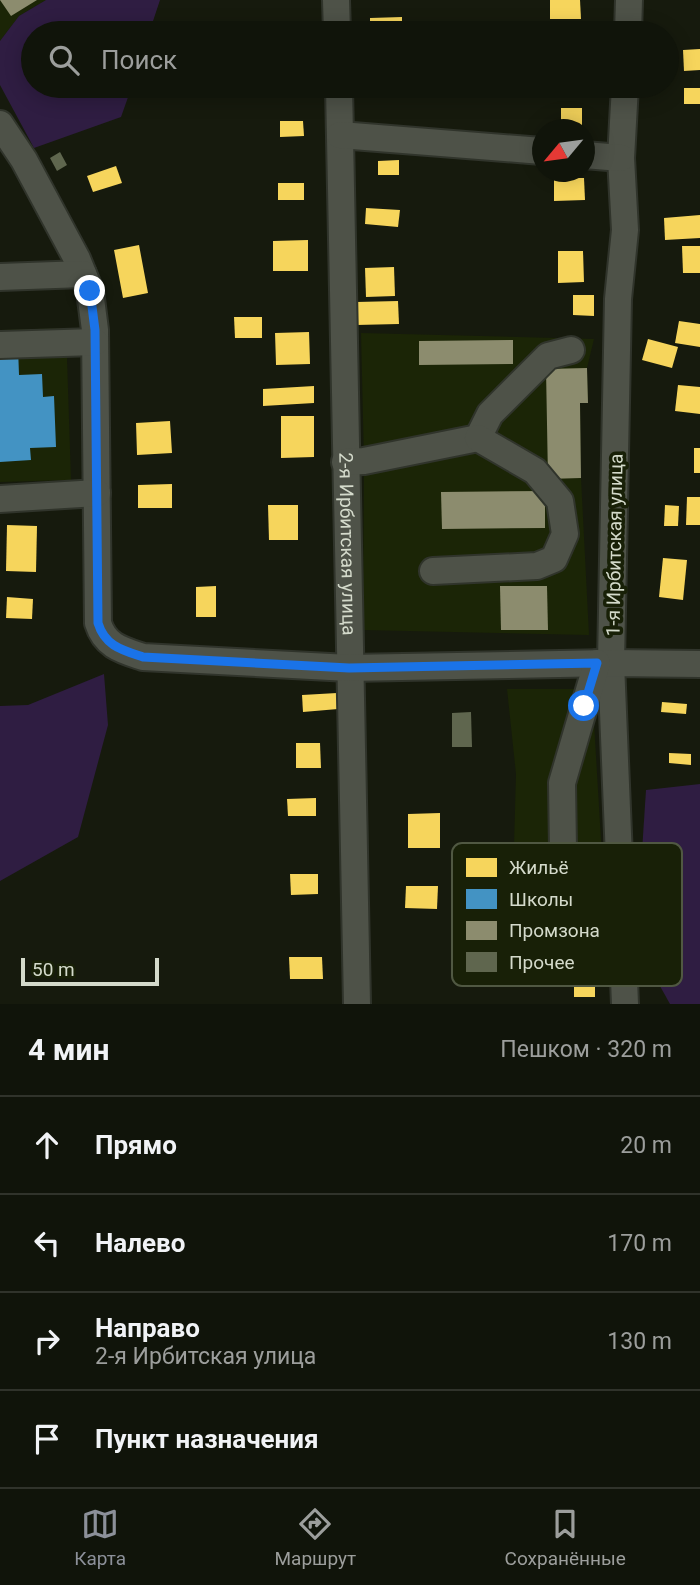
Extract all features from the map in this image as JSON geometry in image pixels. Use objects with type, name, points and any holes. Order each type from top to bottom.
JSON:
[{"type":"street","points":[[336,0],[337,21]]},
{"type":"street","points":[[628,21],[629,0]]},
{"type":"street","name":"2-я Ирбитская улица","points":[[339,98],[357,1004]]},
{"type":"street","name":"1-я Ирбитская улица","points":[[615,843],[604,663],[618,299],[625,230],[621,158],[624,98]]},
{"type":"street","points":[[340,135],[532,150]]},
{"type":"street","points":[[4,138],[48,204],[90,291],[96,342],[98,623],[101,634],[114,647],[143,657],[349,668],[700,664]]},
{"type":"street","points":[[595,156],[621,158]]},
{"type":"street","points":[[0,277],[83,274]]},
{"type":"street","points":[[0,345],[96,342]]},
{"type":"street","points":[[478,438],[490,414],[548,356],[571,350]]},
{"type":"street","points":[[345,462],[364,461],[478,438],[535,471],[560,500],[565,534],[554,559],[537,566],[433,571]]},
{"type":"street","points":[[0,499],[97,493]]},
{"type":"street","points":[[563,843],[562,783],[604,663]]},
{"type":"street","name":"1-я Ирбитская улица","points":[[624,986],[625,1004]]},
{"type":"shaded area","points":[[0,0],[46,0],[19,16],[0,41]]},
{"type":"shaded area","points":[[46,0],[160,0],[153,21],[21,21],[21,98],[128,98],[121,117],[34,148],[0,85],[0,41],[19,16]]},
{"type":"shaded area","points":[[66,328],[71,480],[0,482],[0,330]]},
{"type":"shaded area","points":[[361,333],[594,339],[587,368],[588,403],[580,403],[589,635],[363,630],[364,461]]},
{"type":"shaded area","points":[[104,674],[108,725],[78,837],[0,881],[0,706],[28,705]]},
{"type":"shaded area","points":[[507,689],[592,689],[601,843],[514,843],[516,774]]},
{"type":"shaded area","points":[[700,784],[700,1004],[670,1004],[660,986],[682,986],[682,843],[643,843],[646,790]]},
{"type":"building: Жильё","points":[[550,0],[580,0],[581,19],[550,19]]},
{"type":"building: Жильё","points":[[402,17],[402,21],[370,21],[370,18]]},
{"type":"building: Жильё","points":[[700,49],[700,70],[684,71],[683,50]]},
{"type":"building: Жильё","points":[[684,88],[700,88],[700,104],[684,104]]},
{"type":"building: Жильё","points":[[561,108],[582,108],[582,119],[561,119]]},
{"type":"building: Жильё","points":[[280,121],[303,121],[304,136],[280,137]]},
{"type":"building: Жильё","points":[[399,160],[399,175],[378,175],[378,161]]},
{"type":"building: Жильё","points":[[116,166],[122,183],[93,192],[87,176]]},
{"type":"building: Жильё","points":[[554,182],[584,182],[585,200],[554,201]]},
{"type":"building: Жильё","points":[[278,183],[304,183],[304,200],[278,200]]},
{"type":"building: Жильё","points":[[366,208],[400,210],[398,227],[365,224]]},
{"type":"building: Жильё","points":[[700,215],[700,238],[665,240],[664,218]]},
{"type":"building: Жильё","points":[[308,240],[308,271],[273,271],[273,241]]},
{"type":"building: Жильё","points":[[139,245],[148,293],[123,298],[114,250]]},
{"type":"building: Жильё","points":[[682,246],[700,246],[700,273],[683,273]]},
{"type":"building: Жильё","points":[[558,251],[583,251],[584,282],[558,283]]},
{"type":"building: Жильё","points":[[394,267],[395,296],[366,297],[365,268]]},
{"type":"building: Жильё","points":[[573,295],[594,295],[594,316],[573,315]]},
{"type":"building: Жильё","points":[[398,301],[399,324],[356,325],[356,302]]},
{"type":"building: Жильё","points":[[234,317],[262,317],[262,338],[235,338]]},
{"type":"building: Жильё","points":[[679,321],[700,324],[700,347],[675,343]]},
{"type":"building: Жильё","points":[[309,332],[310,364],[276,365],[275,333]]},
{"type":"building: Жильё","points":[[648,339],[678,347],[672,368],[642,360]]},
{"type":"building: Жильё","points":[[678,385],[700,387],[700,414],[675,411]]},
{"type":"building: Жильё","points":[[314,386],[314,403],[263,406],[263,389]]},
{"type":"building: Жильё","points":[[281,416],[314,416],[314,457],[281,458]]},
{"type":"building: Жильё","points":[[170,421],[172,453],[137,455],[136,423]]},
{"type":"building: Жильё","points":[[694,448],[700,448],[700,473],[694,473]]},
{"type":"building: Жильё","points":[[172,484],[172,508],[138,508],[138,485]]},
{"type":"building: Жильё","points":[[687,497],[700,497],[700,525],[686,525]]},
{"type":"building: Жильё","points":[[268,505],[298,505],[298,540],[269,540]]},
{"type":"building: Жильё","points":[[665,505],[679,506],[678,526],[664,526]]},
{"type":"building: Жильё","points":[[7,525],[37,526],[36,572],[6,571]]},
{"type":"building: Жильё","points":[[663,558],[687,560],[683,600],[659,597]]},
{"type":"building: Жильё","points":[[216,586],[216,617],[196,617],[196,587]]},
{"type":"building: Жильё","points":[[7,597],[33,599],[32,619],[6,618]]},
{"type":"building: Жильё","points":[[337,693],[338,709],[303,712],[302,695]]},
{"type":"building: Жильё","points":[[662,702],[687,704],[686,714],[661,712]]},
{"type":"building: Жильё","points":[[296,743],[320,743],[321,768],[296,768]]},
{"type":"building: Жильё","points":[[669,753],[691,754],[691,765],[669,763]]},
{"type":"building: Жильё","points":[[316,798],[316,816],[288,816],[287,799]]},
{"type":"building: Жильё","points":[[440,813],[440,848],[408,848],[408,814]]},
{"type":"building: Жильё","points":[[290,874],[318,874],[318,894],[291,895]]},
{"type":"building: Жильё","points":[[406,886],[438,886],[437,909],[405,908]]},
{"type":"building: Жильё","points":[[289,957],[322,957],[323,979],[290,979]]},
{"type":"building: Жильё","points":[[574,986],[595,986],[595,997],[574,997]]},
{"type":"building: Школы","points":[[18,347],[19,375],[42,374],[43,397],[54,396],[56,447],[30,448],[31,460],[0,462],[0,348]]},
{"type":"building: Промзона","points":[[0,0],[37,0],[11,16]]},
{"type":"building: Промзона","points":[[513,340],[513,364],[419,365],[419,341]]},
{"type":"building: Промзона","points":[[587,368],[588,403],[580,403],[581,478],[548,479],[546,369]]},
{"type":"building: Промзона","points":[[545,491],[545,528],[442,529],[441,492]]},
{"type":"building: Промзона","points":[[500,586],[547,586],[548,630],[501,630]]},
{"type":"building: Прочее","points":[[60,152],[67,165],[57,171],[50,158]]},
{"type":"building: Прочее","points":[[471,712],[472,747],[452,747],[452,713]]},
{"type":"route","points":[[90,291],[95,330],[98,623],[101,634],[114,647],[143,657],[349,668],[597,663],[584,706]]}]
